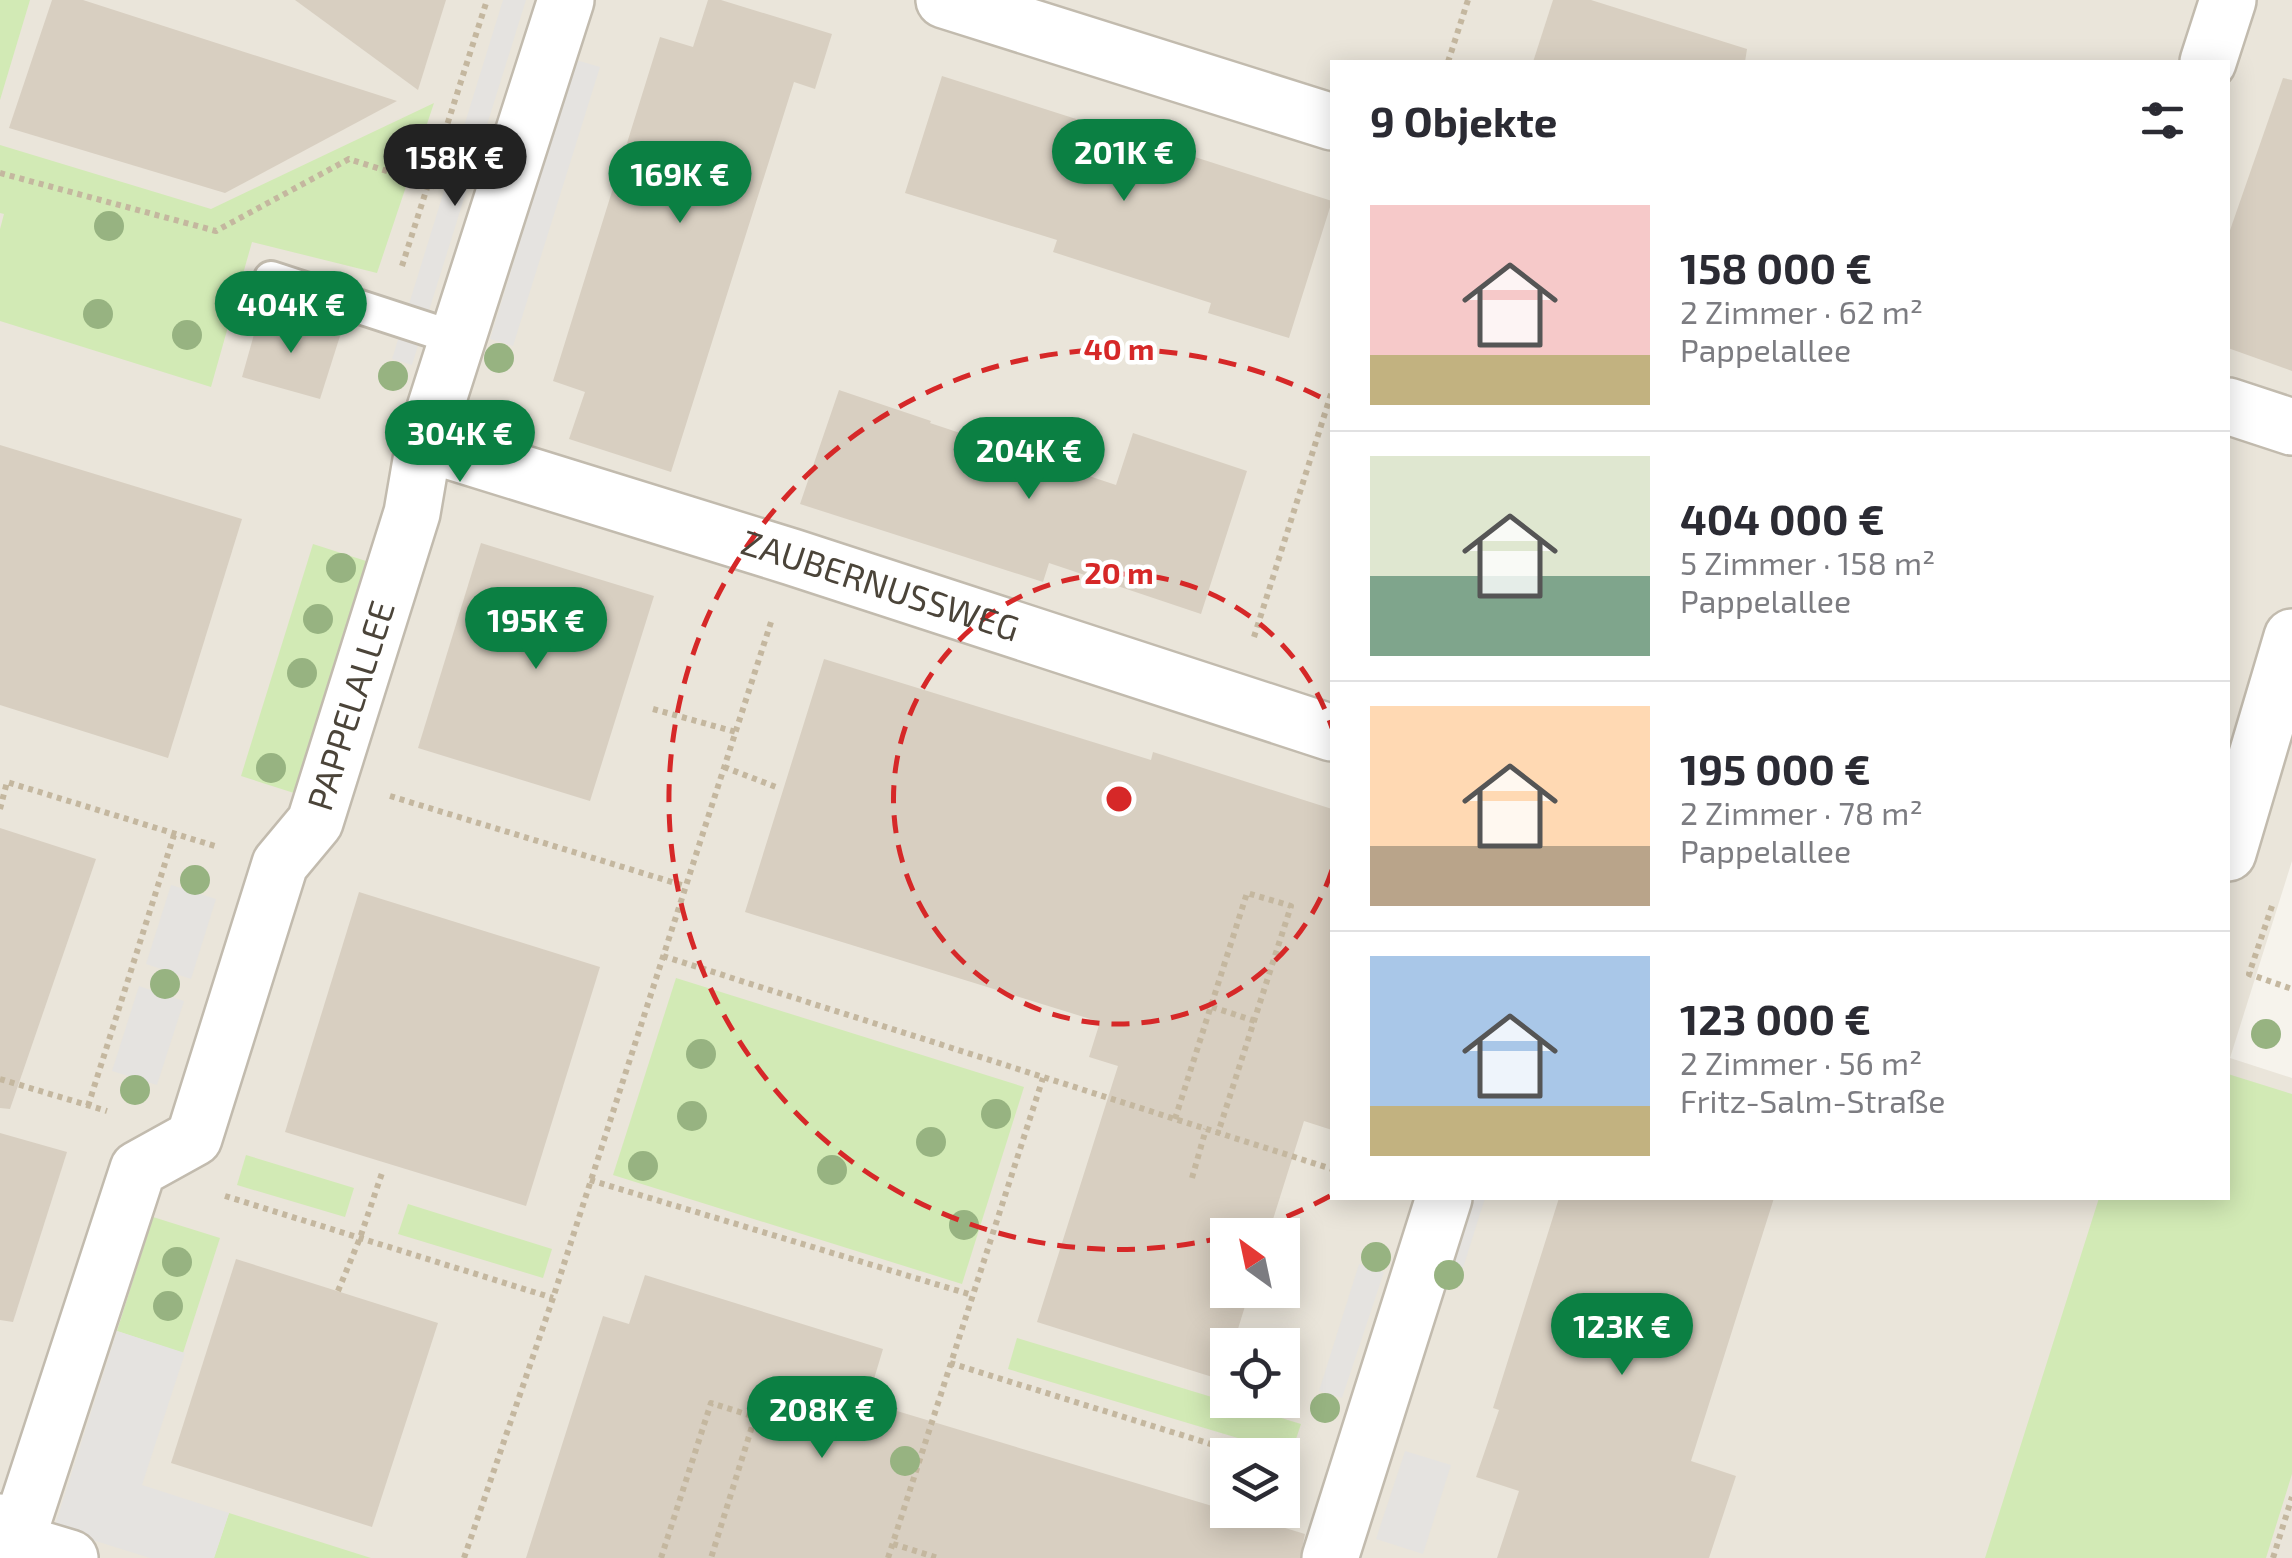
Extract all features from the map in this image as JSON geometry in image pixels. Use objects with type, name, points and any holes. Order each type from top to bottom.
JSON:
[{"type":"street","name":"PAPPELALLEE","points":[[194,1138],[280,864],[315,822],[330,777],[412,513],[424,443],[566,0]]},
{"type":"street","points":[[944,0],[1330,121]]},
{"type":"street","points":[[2209,60],[2228,0]]},
{"type":"street","points":[[2230,407],[2292,426]]},
{"type":"street","name":"ZAUBERNUSSWEG","points":[[424,443],[792,557],[1330,732]]},
{"type":"street","points":[[2230,846],[2292,637]]},
{"type":"street","points":[[70,1558],[8,1532],[138,1169],[194,1138]]},
{"type":"street","points":[[1330,1558],[1443,1200]]},
{"type":"lane","points":[[271,278],[458,338]]},
{"type":"path","points":[[386,315],[487,0]]},
{"type":"path","points":[[1449,60],[1468,0]]},
{"type":"path","points":[[0,172],[216,231],[349,158],[500,208]]},
{"type":"path","points":[[1233,700],[1330,398]]},
{"type":"path","points":[[464,1558],[553,1298],[792,557]]},
{"type":"path","points":[[653,709],[736,732]]},
{"type":"path","points":[[724,767],[776,787]]},
{"type":"path","points":[[330,777],[685,886]]},
{"type":"path","points":[[0,809],[7,782],[280,864]]},
{"type":"path","points":[[88,1106],[174,834]]},
{"type":"path","points":[[1175,1119],[1248,893],[1291,906],[1218,1132]]},
{"type":"path","points":[[2273,903],[2249,974],[2292,989]]},
{"type":"path","points":[[662,956],[1330,1168]]},
{"type":"path","points":[[1212,1007],[1255,1021]]},
{"type":"path","points":[[888,1558],[1043,1078]]},
{"type":"path","points":[[0,1079],[194,1138]]},
{"type":"path","points":[[1192,1178],[1206,1128]]},
{"type":"path","points":[[138,1169],[553,1298]]},
{"type":"path","points":[[338,1291],[382,1172]]},
{"type":"path","points":[[590,1180],[972,1296]]},
{"type":"path","points":[[950,1364],[1210,1444]]},
{"type":"path","points":[[661,1558],[710,1403],[755,1417],[711,1558]]},
{"type":"path","points":[[2273,1558],[2292,1496]]},
{"type":"path","points":[[893,1544],[938,1558]]},
{"type":"shaded area","points":[[0,0],[2292,0],[2292,861],[2230,1058],[2292,1078],[2292,1558],[0,1558]]},
{"type":"shaded area","points":[[503,0],[526,0],[412,365],[392,359]]},
{"type":"shaded area","points":[[576,60],[600,67],[513,346],[490,339]]},
{"type":"shaded area","points":[[171,885],[216,899],[191,979],[146,964]]},
{"type":"shaded area","points":[[139,986],[184,1001],[157,1085],[112,1071]]},
{"type":"shaded area","points":[[1459,1200],[1484,1200],[1463,1268],[1440,1261]]},
{"type":"shaded area","points":[[1359,1264],[1384,1272],[1342,1398],[1319,1391]]},
{"type":"shaded area","points":[[117,1331],[185,1353],[142,1485],[229,1513],[214,1558],[150,1558],[54,1528]]},
{"type":"shaded area","points":[[1405,1451],[1451,1465],[1423,1554],[1376,1539]]},
{"type":"green space","points":[[0,0],[30,0],[0,100]]},
{"type":"green space","points":[[434,103],[377,273],[252,242],[211,387],[0,321],[0,229],[4,214],[0,213],[0,145],[211,209]]},
{"type":"green space","points":[[313,544],[366,561],[294,793],[241,776]]},
{"type":"green space","points":[[676,978],[1024,1087],[962,1284],[613,1175]]},
{"type":"green space","points":[[2230,1075],[2292,1094],[2292,1474],[2266,1558],[1985,1558],[2098,1200],[2230,1200]]},
{"type":"green space","points":[[246,1155],[354,1188],[345,1217],[237,1185]]},
{"type":"green space","points":[[408,1204],[552,1249],[543,1278],[398,1234]]},
{"type":"green space","points":[[153,1217],[220,1238],[183,1353],[117,1331]]},
{"type":"green space","points":[[1017,1338],[1210,1396],[1210,1418],[1281,1418],[1301,1424],[1296,1438],[1238,1438],[1008,1369]]},
{"type":"green space","points":[[229,1513],[371,1558],[214,1558]]},
{"type":"building","points":[[52,0],[83,0],[397,101],[225,193],[9,128]]},
{"type":"building","points":[[295,0],[446,0],[418,90]]},
{"type":"building","points":[[708,0],[721,0],[832,34],[815,89],[794,82],[671,472],[569,439],[585,392],[553,381],[660,37],[693,47]]},
{"type":"building","points":[[1553,0],[1591,0],[1747,49],[1745,60],[1534,60]]},
{"type":"building","points":[[942,76],[1330,200],[1330,207],[1289,338],[1208,313],[1211,303],[1053,252],[1057,240],[905,193]]},
{"type":"building","points":[[2283,78],[2292,80],[2292,371],[2230,349],[2230,230]]},
{"type":"building","points":[[260,313],[340,336],[320,399],[242,377]]},
{"type":"building","points":[[839,390],[1116,485],[1133,433],[1247,471],[1201,614],[1049,563],[1043,582],[800,504]]},
{"type":"building","points":[[0,445],[242,519],[168,758],[0,705]]},
{"type":"building","points":[[481,543],[654,596],[590,801],[418,748]]},
{"type":"building","points":[[824,659],[1151,760],[1153,752],[1330,808],[1330,1129],[1304,1121],[1273,1218],[1210,1218],[1210,1308],[1244,1308],[1238,1328],[1210,1328],[1210,1376],[1037,1322],[1118,1066],[1089,1057],[1100,1022],[745,912]]},
{"type":"building","points":[[0,828],[96,859],[10,1109],[0,1108]]},
{"type":"building","points":[[359,892],[600,967],[526,1206],[285,1132]]},
{"type":"building","points":[[0,1133],[67,1152],[13,1322],[0,1320]]},
{"type":"building","points":[[1558,1200],[1773,1200],[1691,1461],[1736,1476],[1709,1558],[1497,1558],[1519,1491],[1476,1477],[1499,1410],[1493,1408]]},
{"type":"building","points":[[236,1259],[438,1323],[372,1527],[171,1463]]},
{"type":"building","points":[[645,1275],[883,1349],[868,1399],[1210,1505],[1210,1528],[1285,1528],[1305,1534],[1300,1558],[526,1558],[603,1316],[629,1324]]}]
